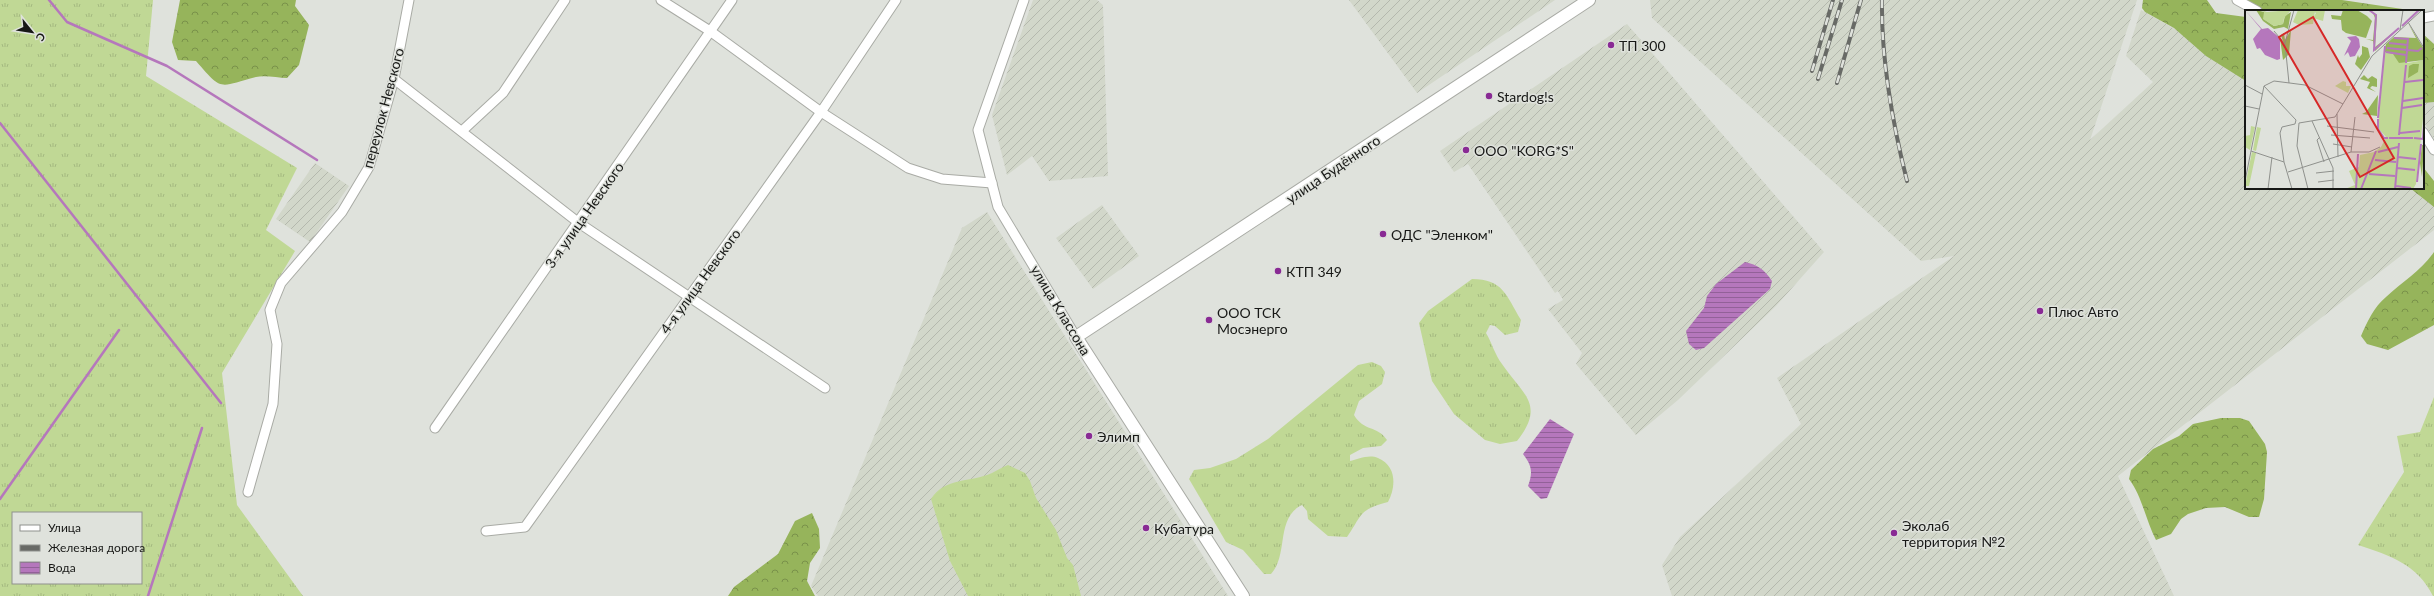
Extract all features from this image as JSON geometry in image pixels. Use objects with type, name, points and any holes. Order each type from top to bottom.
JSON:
[{"type":"street","name":"переулок Невского","points":[[248,492],[273,404],[277,344],[270,310],[281,283],[342,212],[369,167],[394,79],[410,0]]},
{"type":"street","points":[[462,131],[503,93],[565,0]]},
{"type":"street","points":[[661,0],[710,31],[821,112],[908,168],[942,178],[992,183]]},
{"type":"street","name":"3-я улица Невского","points":[[434,428],[579,223],[732,0]]},
{"type":"street","name":"4-я улица Невского","points":[[486,531],[525,527],[821,112],[896,0]]},
{"type":"street","name":"улица Классона","points":[[1024,0],[978,130],[998,207],[1076,337],[1243,596]]},
{"type":"street","name":"улица Будённого","points":[[1076,337],[1589,0]]},
{"type":"street","points":[[2237,0],[2255,10]]},
{"type":"street","points":[[2424,18],[2434,16]]},
{"type":"street","points":[[394,79],[579,223],[825,388]]},
{"type":"street","points":[[2424,134],[2434,150]]},
{"type":"shaded area","points":[[1033,0],[1097,0],[1103,5],[1108,176],[1049,181],[1032,156],[1007,175],[992,115]]},
{"type":"shaded area","points":[[1349,0],[1555,0],[1417,93]]},
{"type":"shaded area","points":[[1650,0],[2137,0],[2090,140],[2153,82],[2126,56],[2141,10],[2245,68],[2245,189],[2424,189],[2434,199],[2434,230],[2118,476],[2174,596],[1672,596],[1662,565],[1680,537],[1801,424],[1777,378],[1954,256],[1921,261],[1652,18]]},
{"type":"shaded area","points":[[1627,24],[1824,252],[1776,306],[1678,400],[1636,435],[1576,364],[1582,353],[1548,309],[1563,300],[1558,291],[1555,293],[1468,164],[1454,172],[1440,151]]},
{"type":"shaded area","points":[[2434,48],[2434,139],[2424,123],[2424,70]]},
{"type":"shaded area","points":[[315,163],[349,186],[310,242],[276,219]]},
{"type":"shaded area","points":[[1102,205],[1139,256],[1093,289],[1056,238]]},
{"type":"shaded area","points":[[987,212],[1228,596],[818,596],[811,586],[962,228]]},
{"type":"green space","points":[[0,0],[153,0],[146,76],[297,168],[266,230],[295,251],[222,373],[237,505],[303,596],[0,596]]},
{"type":"green space","points":[[180,0],[296,0],[295,6],[309,25],[299,65],[287,78],[260,76],[227,85],[217,82],[211,78],[196,61],[178,60],[172,42]]},
{"type":"green space","points":[[2143,0],[2207,0],[2216,13],[2245,17],[2245,80],[2206,56],[2174,28],[2145,12],[2142,8]]},
{"type":"green space","points":[[2245,0],[2342,0],[2409,10],[2263,10]]},
{"type":"green space","points":[[2424,35],[2434,44],[2434,102],[2424,103]]},
{"type":"green space","points":[[2424,168],[2434,181],[2434,207],[2411,189],[2424,189]]},
{"type":"green space","points":[[2434,252],[2434,325],[2388,350],[2367,344],[2361,336],[2374,310],[2386,297],[2424,265]]},
{"type":"green space","points":[[1472,279],[1491,282],[1497,285],[1507,296],[1521,320],[1518,332],[1505,335],[1495,326],[1490,325],[1486,333],[1495,353],[1524,392],[1531,409],[1530,418],[1526,428],[1517,441],[1500,444],[1485,440],[1454,414],[1432,381],[1419,323],[1428,311]]},
{"type":"green space","points":[[1372,362],[1381,366],[1385,372],[1382,384],[1359,401],[1354,415],[1362,424],[1379,432],[1387,440],[1381,446],[1363,448],[1350,455],[1350,461],[1371,456],[1378,458],[1389,466],[1392,471],[1393,484],[1391,496],[1388,502],[1371,508],[1362,514],[1347,537],[1328,536],[1308,519],[1307,511],[1302,505],[1294,511],[1288,519],[1280,557],[1276,566],[1271,574],[1264,574],[1243,550],[1226,542],[1189,479],[1194,470],[1210,468],[1236,459],[1268,439],[1358,365]]},
{"type":"green space","points":[[2434,397],[2433,596],[2427,585],[2411,569],[2381,553],[2358,545],[2404,472],[2397,436],[2420,432]]},
{"type":"green space","points":[[2221,418],[2240,418],[2249,421],[2265,444],[2267,452],[2264,499],[2259,517],[2249,517],[2225,507],[2206,508],[2188,514],[2181,519],[2171,534],[2156,540],[2141,501],[2129,479],[2131,470],[2153,449],[2179,436],[2193,424]]},
{"type":"green space","points":[[1008,465],[1025,473],[1030,481],[1036,498],[1056,530],[1067,558],[1073,565],[1081,596],[968,596],[950,561],[931,499],[943,487],[984,476]]},
{"type":"green space","points":[[812,513],[819,529],[820,548],[810,563],[807,581],[815,596],[728,596],[734,587],[778,554],[795,521]]},
{"type":"water","points":[[1745,262],[1757,266],[1766,273],[1772,281],[1770,289],[1704,348],[1696,350],[1689,344],[1686,331],[1704,308],[1707,296],[1716,284]]},
{"type":"water","points":[[1550,419],[1574,434],[1547,498],[1541,499],[1528,486],[1531,477],[1531,469],[1523,454]]},
{"type":"waterway","points":[[49,0],[67,22],[167,66],[317,160]]},
{"type":"waterway","points":[[0,123],[221,403]]},
{"type":"waterway","points":[[0,499],[119,330]]},
{"type":"waterway","points":[[148,596],[202,428]]},
{"type":"railway","points":[[1812,71],[1833,0]]},
{"type":"railway","points":[[1818,79],[1842,0]]},
{"type":"railway","points":[[1837,83],[1861,0]]},
{"type":"railway","points":[[1882,0],[1883,46],[1888,91],[1907,181]]},
{"type":"place","name":"ТП 300","points":[[1611,45]]},
{"type":"place","name":"Stardog!s","points":[[1489,96]]},
{"type":"place","name":"ООО \"KORG*S\"","points":[[1466,150]]},
{"type":"place","name":"ОДС \"Эленком\"","points":[[1383,234]]},
{"type":"place","name":"КТП 349","points":[[1278,271]]},
{"type":"place","name":"Плюс Авто","points":[[2040,311]]},
{"type":"place","name":"ООО ТСК Мосэнерго","points":[[1209,320]]},
{"type":"place","name":"Элимп","points":[[1089,436]]},
{"type":"place","name":"Кубатура","points":[[1146,528]]},
{"type":"place","name":"Эколаб территория №2","points":[[1894,533]]}]
